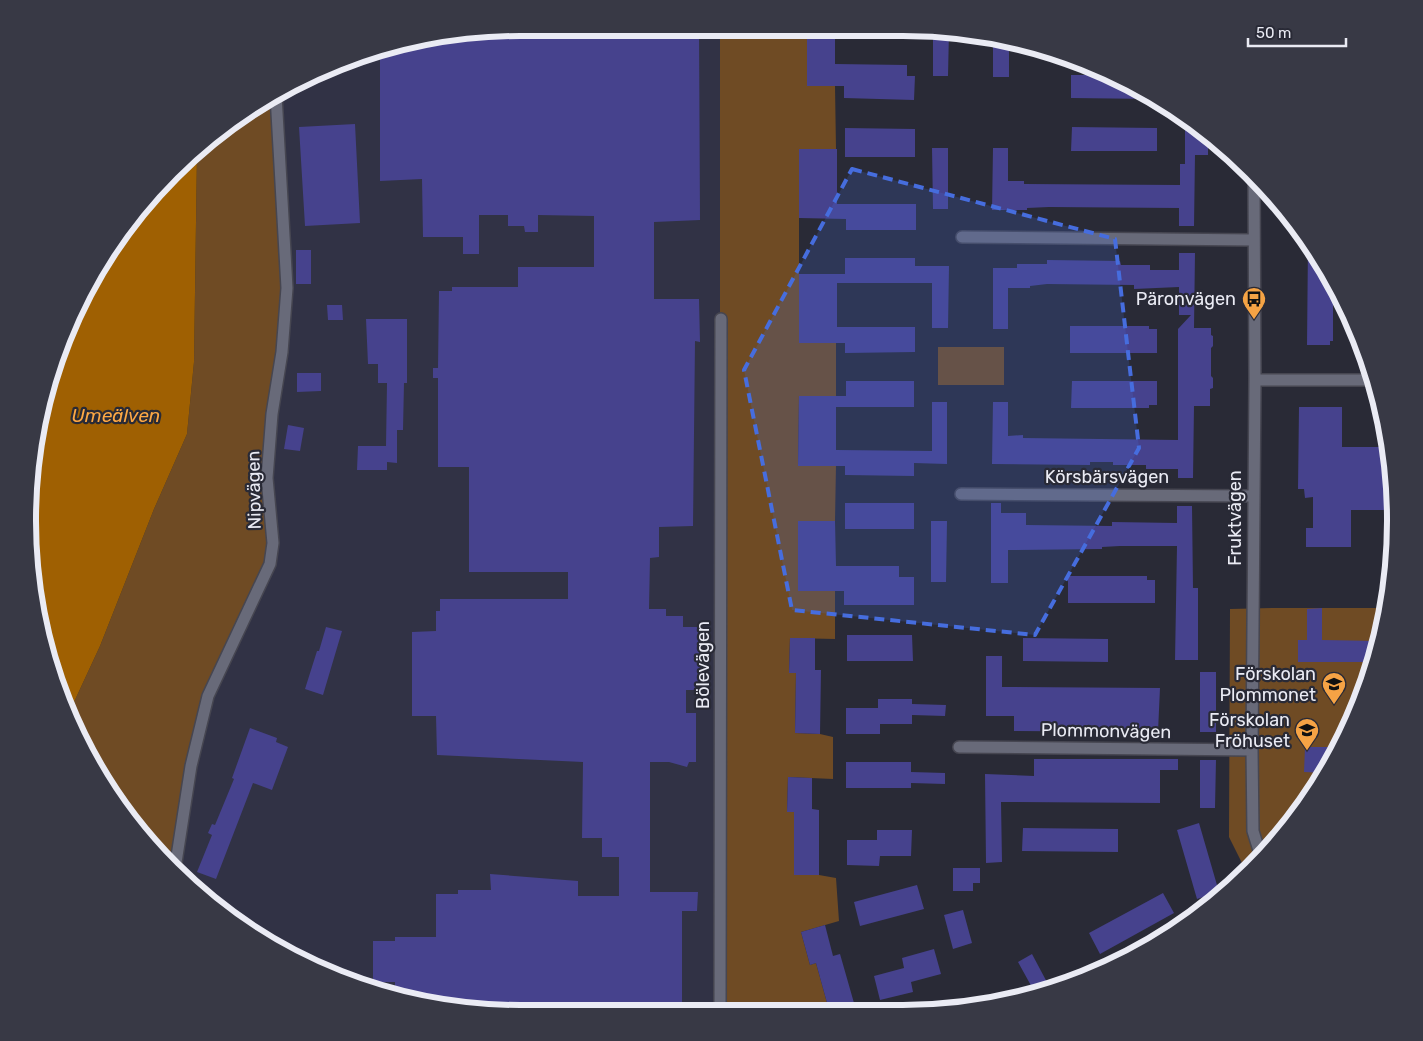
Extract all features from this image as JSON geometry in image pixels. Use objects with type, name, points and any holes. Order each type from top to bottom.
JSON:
[{"type":"street","name":"Nipvägen","points":[[176,861],[191,766],[208,696],[270,564],[273,543],[267,478],[272,414],[282,352],[287,288],[276,102]]},
{"type":"street","name":"Fruktvägen","points":[[1254,187],[1255,380],[1252,750],[1253,831],[1258,849]]},
{"type":"street","points":[[962,237],[1253,240]]},
{"type":"street","name":"Bölevägen","points":[[720,1005],[721,319]]},
{"type":"street","points":[[1255,380],[1366,380]]},
{"type":"street","name":"Körsbärsvägen","points":[[961,494],[1253,496]]},
{"type":"street","name":"Plommonvägen","points":[[960,747],[1252,750]]},
{"type":"highlighted area","points":[[852,169],[1115,239],[1139,448],[1035,635],[792,610],[744,370]]},
{"type":"shaded area","points":[[520,36],[720,36],[720,1005],[489,1004],[457,1001],[395,988],[335,968],[278,940],[226,905],[201,885],[176,861],[191,766],[267,478],[276,102],[306,86],[365,62],[395,53],[457,40]]},
{"type":"shaded area","points":[[720,36],[807,36],[807,85],[835,86],[836,149],[799,149],[799,343],[836,342],[836,396],[799,396],[798,466],[836,465],[835,521],[798,521],[835,589],[835,639],[790,638],[789,672],[796,673],[795,733],[820,734],[833,737],[833,779],[788,777],[787,811],[794,812],[794,875],[819,875],[836,878],[839,921],[801,932],[810,965],[816,963],[828,1005],[720,1005]]},
{"type":"shaded area","points":[[276,102],[287,288],[272,414],[270,564],[208,696],[176,861],[156,840],[118,790],[86,735],[73,705],[100,646],[154,509],[187,434],[194,362],[197,160],[226,136]]},
{"type":"shaded area","points":[[938,347],[1004,347],[1004,385],[938,385]]},
{"type":"shaded area","points":[[1378,608],[1361,676],[1337,735],[1322,763],[1287,815],[1267,840],[1243,865],[1229,837],[1230,609]]},
{"type":"water","name":"Umeälven","points":[[197,160],[194,362],[187,434],[154,509],[100,646],[73,705],[53,646],[40,584],[37,552],[37,489],[40,457],[46,426],[53,395],[73,335],[101,278],[118,251],[156,201]]},
{"type":"building","points":[[699,36],[700,220],[654,222],[654,299],[699,299],[700,342],[695,341],[693,526],[659,527],[659,557],[650,558],[649,609],[666,609],[666,616],[683,616],[683,627],[701,627],[701,684],[696,684],[696,690],[686,690],[686,713],[696,713],[696,762],[689,762],[687,767],[669,762],[650,762],[650,892],[698,892],[697,911],[682,911],[682,1005],[489,1004],[457,1001],[395,988],[395,982],[373,981],[373,941],[395,941],[395,937],[436,937],[436,894],[458,894],[458,890],[491,890],[490,874],[578,881],[578,896],[619,896],[619,857],[602,857],[602,838],[582,838],[583,762],[437,755],[436,716],[412,716],[412,632],[436,631],[436,611],[440,611],[440,599],[568,599],[568,572],[469,572],[469,467],[438,467],[438,378],[433,378],[433,368],[438,368],[439,291],[452,291],[452,287],[518,287],[518,267],[594,267],[594,216],[538,215],[538,232],[525,232],[524,226],[508,226],[508,215],[479,215],[479,254],[463,254],[463,237],[423,237],[422,179],[380,181],[380,58],[457,40],[489,37]]},
{"type":"building","points":[[807,36],[835,36],[835,64],[907,65],[907,76],[915,76],[914,100],[844,98],[844,86],[807,86]]},
{"type":"building","points":[[933,37],[949,38],[948,76],[933,76]]},
{"type":"building","points":[[993,45],[1009,49],[1009,77],[993,77]]},
{"type":"building","points":[[1071,75],[1092,75],[1141,99],[1071,98]]},
{"type":"building","points":[[355,124],[360,223],[305,226],[299,127]]},
{"type":"building","points":[[1072,127],[1157,128],[1157,151],[1071,151]]},
{"type":"building","points":[[1185,127],[1208,145],[1208,155],[1195,155],[1194,226],[1179,226],[1179,208],[1049,207],[1027,208],[1027,210],[992,210],[993,148],[1008,148],[1008,181],[1024,181],[1024,184],[1180,185],[1180,164],[1185,164]]},
{"type":"building","points":[[845,128],[915,129],[915,157],[845,157]]},
{"type":"building","points":[[932,148],[948,148],[948,209],[933,209]]},
{"type":"building","points":[[799,149],[837,149],[837,204],[916,204],[916,230],[846,230],[846,219],[799,218]]},
{"type":"building","points":[[296,250],[311,250],[311,284],[296,284]]},
{"type":"building","points":[[1179,253],[1195,253],[1194,328],[1211,328],[1211,335],[1213,336],[1211,376],[1213,378],[1213,388],[1210,389],[1210,406],[1194,406],[1193,478],[1178,478],[1178,469],[1146,469],[1146,465],[1113,465],[1113,462],[1090,462],[1090,465],[992,464],[993,402],[1008,402],[1008,436],[1023,435],[1023,438],[1178,440],[1178,329],[1191,315],[1179,315],[1179,287],[1134,289],[1134,285],[1047,284],[1030,286],[1030,288],[1008,288],[1008,329],[993,329],[993,268],[1017,268],[1017,264],[1047,264],[1047,260],[1120,261],[1121,265],[1150,265],[1150,270],[1179,270]]},
{"type":"building","points":[[1308,256],[1333,299],[1333,341],[1330,341],[1330,345],[1307,345]]},
{"type":"building","points":[[845,258],[915,258],[915,266],[949,266],[948,328],[932,328],[932,283],[837,283],[837,327],[915,327],[915,352],[845,353],[845,343],[799,343],[799,274],[845,274]]},
{"type":"building","points":[[327,305],[342,305],[343,320],[328,320]]},
{"type":"building","points":[[366,319],[407,319],[407,383],[404,383],[403,430],[397,430],[397,463],[387,462],[387,470],[357,470],[358,446],[386,446],[387,383],[378,383],[378,364],[368,364]]},
{"type":"building","points":[[1070,326],[1149,326],[1149,329],[1157,329],[1157,353],[1070,353]]},
{"type":"building","points":[[297,373],[321,373],[321,391],[297,392]]},
{"type":"building","points":[[846,381],[914,381],[914,407],[836,407],[836,450],[932,451],[932,402],[947,402],[947,464],[914,463],[914,476],[845,475],[845,466],[798,466],[799,396],[846,396]]},
{"type":"building","points":[[1072,381],[1157,381],[1157,405],[1149,405],[1149,408],[1071,408]]},
{"type":"building","points":[[1299,407],[1342,407],[1342,447],[1381,447],[1387,510],[1351,510],[1351,547],[1306,547],[1306,528],[1313,528],[1313,497],[1305,498],[1304,489],[1298,489]]},
{"type":"building","points":[[288,425],[304,428],[300,451],[284,449]]},
{"type":"building","points":[[845,503],[914,503],[914,529],[845,529]]},
{"type":"building","points":[[991,503],[1001,503],[1001,513],[1026,513],[1026,525],[1112,526],[1112,522],[1177,523],[1177,506],[1192,506],[1193,588],[1198,588],[1198,660],[1175,660],[1177,546],[1008,550],[1008,583],[991,583]]},
{"type":"building","points":[[798,521],[835,521],[836,566],[899,566],[899,577],[914,577],[914,605],[844,605],[844,591],[798,591]]},
{"type":"building","points":[[931,521],[947,521],[946,582],[931,582]]},
{"type":"building","points":[[1068,576],[1147,576],[1147,580],[1155,580],[1155,603],[1068,603]]},
{"type":"building","points":[[1322,608],[1322,640],[1371,641],[1365,662],[1298,662],[1298,640],[1307,640],[1307,609]]},
{"type":"building","points":[[326,627],[342,631],[323,695],[305,689]]},
{"type":"building","points":[[847,635],[912,635],[913,661],[847,661]]},
{"type":"building","points":[[790,638],[815,638],[815,670],[821,670],[820,734],[795,733],[796,673],[789,673]]},
{"type":"building","points":[[1023,638],[1108,639],[1108,662],[1023,661]]},
{"type":"building","points":[[986,656],[1002,656],[1002,687],[1160,688],[1158,732],[1014,731],[1014,716],[986,716]]},
{"type":"building","points":[[1200,672],[1216,672],[1216,732],[1200,732]]},
{"type":"building","points":[[878,699],[912,699],[912,704],[946,705],[945,716],[912,715],[912,724],[880,724],[880,734],[846,734],[846,708],[878,708]]},
{"type":"building","points":[[250,728],[277,738],[276,742],[288,747],[272,790],[253,783],[216,879],[197,872],[212,835],[208,833],[212,824],[215,825],[234,779],[232,778]]},
{"type":"building","points":[[1305,747],[1331,747],[1316,773],[1304,772]]},
{"type":"building","points":[[1034,759],[1178,759],[1178,770],[1160,770],[1160,803],[1001,802],[1002,862],[986,863],[985,774],[1034,776]]},
{"type":"building","points":[[1200,760],[1216,760],[1215,808],[1200,808]]},
{"type":"building","points":[[846,762],[911,762],[911,772],[945,773],[945,784],[911,783],[911,788],[846,788]]},
{"type":"building","points":[[788,777],[812,778],[812,809],[819,810],[819,875],[794,875],[794,812],[787,812]]},
{"type":"building","points":[[1199,823],[1218,888],[1209,895],[1197,899],[1177,830]]},
{"type":"building","points":[[1023,828],[1118,829],[1118,852],[1022,851]]},
{"type":"building","points":[[877,830],[912,830],[911,856],[880,856],[879,866],[847,865],[847,840],[877,840]]},
{"type":"building","points":[[953,868],[980,868],[980,883],[973,883],[973,891],[953,891]]},
{"type":"building","points":[[917,885],[924,909],[860,926],[854,902]]},
{"type":"building","points":[[1163,893],[1174,913],[1100,954],[1089,933]]},
{"type":"building","points":[[963,910],[972,943],[953,949],[944,915]]},
{"type":"building","points":[[825,925],[833,956],[840,954],[855,1005],[828,1005],[816,963],[810,965],[801,932]]},
{"type":"building","points":[[934,949],[941,974],[911,982],[913,992],[880,1000],[874,976],[904,968],[902,958]]},
{"type":"building","points":[[1032,954],[1047,982],[1032,987],[1018,962]]},
{"type":"place","name":"Päronvägen","points":[[1254,320]]},
{"type":"place","name":"Förskolan Plommonet","points":[[1334,705]]},
{"type":"place","name":"Förskolan Fröhuset","points":[[1307,751]]}]
